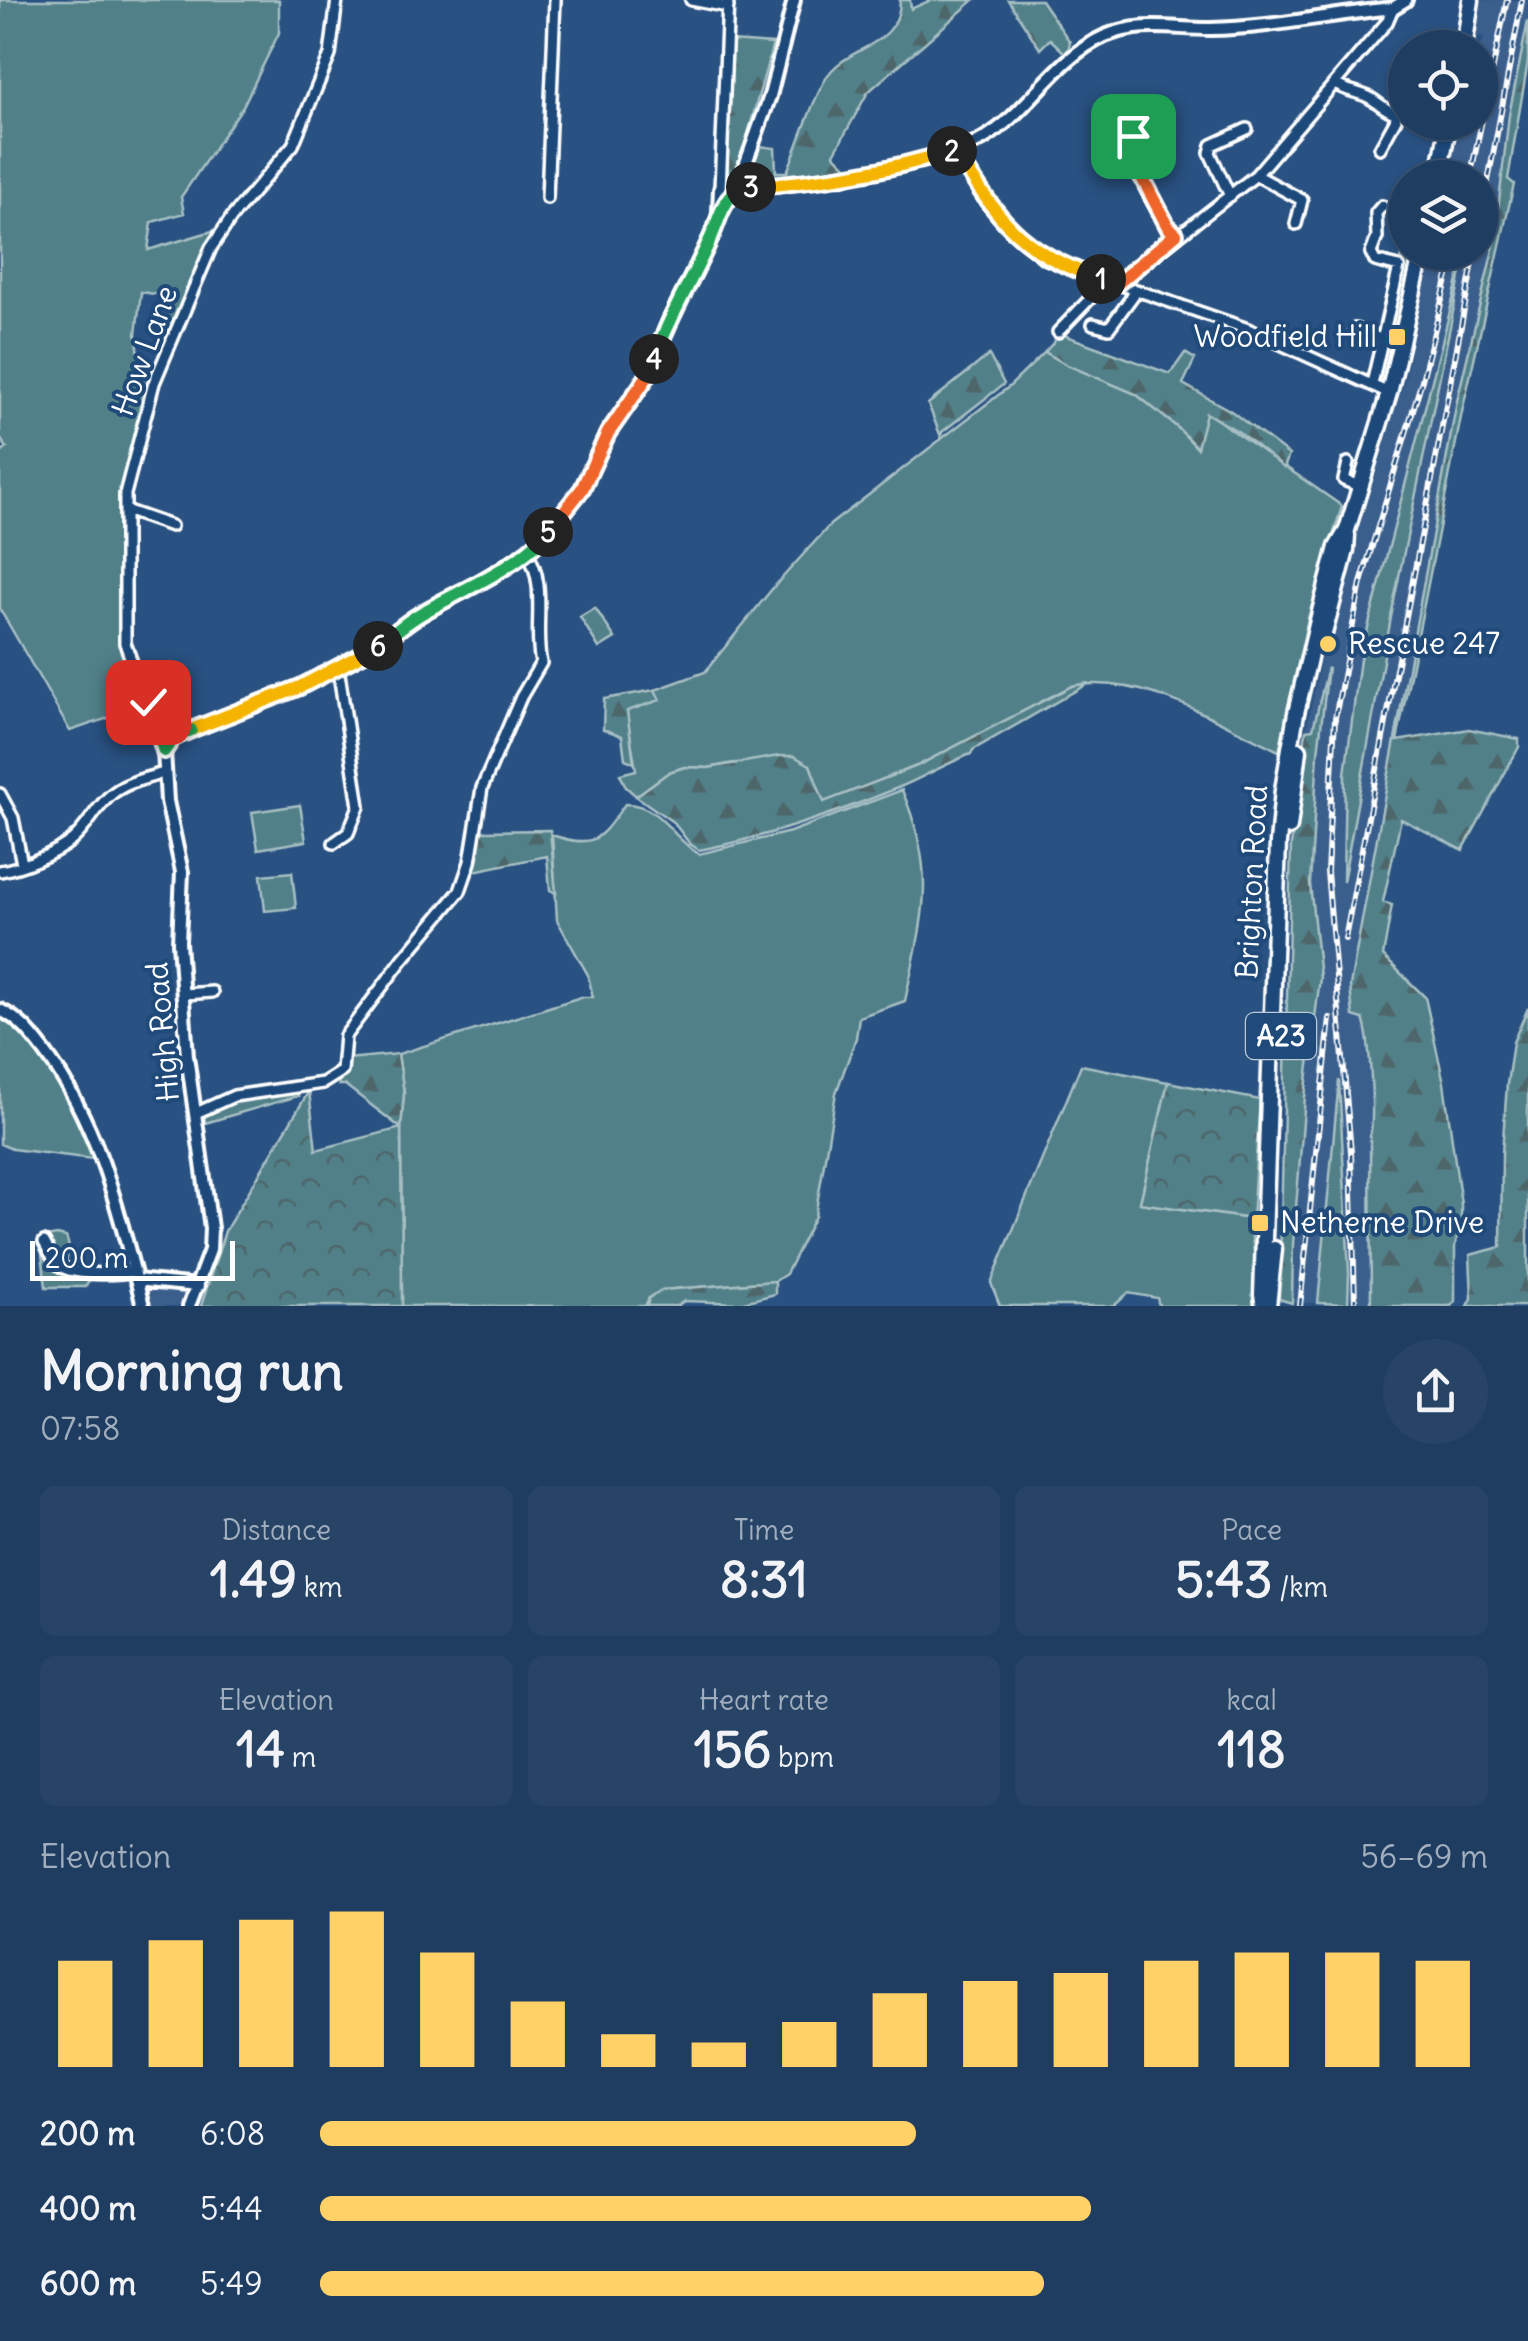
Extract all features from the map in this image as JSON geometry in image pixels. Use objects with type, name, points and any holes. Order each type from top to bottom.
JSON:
[{"type":"highway","points":[[1467,30],[1471,0]]},
{"type":"highway","name":"Brighton Road","points":[[1266,1306],[1272,1285],[1287,844],[1304,714],[1346,550],[1347,530],[1390,393],[1418,270]]},
{"type":"street","name":"How Lane","points":[[164,751],[125,643],[125,494],[154,383],[211,248],[293,145],[330,55],[337,0]]},
{"type":"street","points":[[547,198],[555,0]]},
{"type":"street","points":[[164,751],[178,735],[300,687],[375,648],[423,612],[527,553],[576,498],[608,433],[647,377],[668,320],[710,241],[718,212],[728,4],[692,0]]},
{"type":"street","points":[[718,212],[737,188],[770,96],[794,0]]},
{"type":"street","points":[[737,188],[821,181],[886,170],[981,141],[1012,118],[1068,60],[1101,38],[1129,28],[1145,25],[1210,29],[1392,8],[1406,0]]},
{"type":"street","points":[[1118,283],[1256,175],[1387,22],[1392,8]]},
{"type":"street","points":[[1335,84],[1350,93],[1365,95],[1395,114],[1380,148]]},
{"type":"street","points":[[1140,126],[1133,136],[1134,162],[1168,227],[1176,234]]},
{"type":"street","points":[[1230,196],[1210,153],[1210,141],[1247,129]]},
{"type":"street","points":[[955,150],[986,202],[1044,258],[1248,329],[1390,393]]},
{"type":"street","points":[[1256,175],[1302,200],[1296,224]]},
{"type":"street","points":[[1372,384],[1399,267],[1371,264],[1376,213],[1382,206]]},
{"type":"street","points":[[1058,332],[1106,280]]},
{"type":"street","points":[[1093,324],[1109,328],[1137,290]]},
{"type":"street","points":[[1354,329],[1383,340]]},
{"type":"street","points":[[1348,463],[1344,480],[1361,487]]},
{"type":"street","points":[[125,510],[171,526]]},
{"type":"street","points":[[196,1113],[234,1096],[312,1085],[339,1074],[343,1068],[345,1036],[403,958],[460,892],[470,862],[482,788],[540,663],[536,643],[536,581],[527,553]]},
{"type":"street","points":[[334,843],[348,833],[359,806],[338,667]]},
{"type":"street","name":"High Road","points":[[164,751],[164,773],[182,872],[179,942],[187,1056],[211,1239],[190,1306]]},
{"type":"street","points":[[0,871],[72,840],[114,792],[164,773]]},
{"type":"street","points":[[0,794],[13,818],[22,864]]},
{"type":"street","points":[[184,994],[212,992]]},
{"type":"street","points":[[0,1010],[31,1034],[65,1080],[86,1119],[103,1159],[143,1306]]},
{"type":"street","points":[[44,1242],[56,1262],[70,1271],[135,1275],[198,1286]]},
{"type":"shaded area","points":[[1481,0],[1528,0],[1528,29],[1498,220],[1498,160],[1449,160],[1454,140],[1498,140],[1498,30],[1477,30]]},
{"type":"shaded area","points":[[1427,270],[1489,270],[1383,799],[1369,980],[1388,1302],[1292,1303],[1312,978],[1305,881],[1312,730],[1306,730],[1326,636],[1405,379]]},
{"type":"shaded area","points":[[139,1283],[189,1289],[184,1306],[146,1306]]},
{"type":"green space","points":[[0,0],[279,0],[279,33],[243,106],[181,197],[184,213],[152,222],[148,250],[226,227],[193,279],[160,362],[161,295],[141,292],[136,334],[144,387],[123,492],[124,643],[147,705],[70,731],[0,609],[0,454],[7,448],[0,438]]},
{"type":"green space","points":[[900,0],[910,0],[911,9],[931,0],[974,0],[868,92],[834,154],[851,171],[742,184],[759,146],[775,148],[776,172],[787,172],[826,78],[842,61],[885,35],[898,15]]},
{"type":"green space","points":[[1008,0],[1041,0],[1070,42],[1067,55],[1050,39],[1040,49]]},
{"type":"green space","points":[[1528,21],[1528,61],[1508,179],[1514,184],[1498,254],[1498,210],[1509,115]]},
{"type":"green space","points":[[731,41],[773,44],[737,173],[725,173]]},
{"type":"green space","points":[[1399,270],[1409,270],[1384,377],[1375,380]]},
{"type":"green space","points":[[1462,270],[1394,601],[1343,882],[1345,774],[1360,659]]},
{"type":"green space","points":[[1488,270],[1494,270],[1397,741],[1469,729],[1519,739],[1519,747],[1463,850],[1401,819],[1383,902],[1392,905],[1383,956],[1425,997],[1444,1083],[1461,1204],[1455,1246],[1455,1301],[1451,1306],[1371,1306],[1371,1077],[1366,1028],[1363,1019],[1353,1016],[1350,986],[1457,401]]},
{"type":"green space","points":[[1061,334],[1170,374],[1185,353],[1195,359],[1183,384],[1231,411],[1289,455],[1284,468],[1239,432],[1206,413],[1197,448],[1136,394],[1045,352]]},
{"type":"green space","points":[[1045,352],[1136,394],[1197,447],[1206,412],[1342,506],[1308,618],[1279,751],[1179,703],[1152,693],[1099,684],[1072,686],[917,766],[823,803],[810,765],[733,763],[684,767],[669,772],[636,796],[626,787],[620,774],[636,770],[626,710],[659,700],[655,690],[705,672],[831,524],[1010,386]]},
{"type":"green space","points":[[989,355],[1004,384],[942,432],[941,437],[928,404]]},
{"type":"green space","points":[[595,608],[615,638],[599,648],[580,617]]},
{"type":"green space","points":[[1328,667],[1310,884],[1320,978],[1305,1097],[1292,1303],[1279,1299],[1291,845],[1306,730],[1313,729]]},
{"type":"green space","points":[[1089,683],[971,754],[909,783],[751,838],[699,850],[674,823],[636,796],[669,772],[685,767],[708,768],[794,756],[810,765],[824,802],[917,766],[1072,686]]},
{"type":"green space","points":[[655,690],[660,700],[627,711],[634,763],[625,759],[622,736],[603,729],[604,699]]},
{"type":"green space","points":[[902,790],[924,872],[921,919],[905,1001],[859,1017],[856,1038],[836,1093],[815,1216],[786,1274],[775,1281],[662,1290],[649,1298],[645,1306],[402,1306],[404,1093],[398,1054],[581,997],[593,997],[588,975],[557,920],[552,835],[578,841],[596,838],[625,804],[657,816],[699,854],[790,832]]},
{"type":"green space","points":[[300,805],[306,841],[258,849],[252,812]]},
{"type":"green space","points":[[550,830],[556,893],[550,890],[547,856],[474,871],[480,831]]},
{"type":"green space","points":[[292,872],[296,908],[265,911],[261,875]]},
{"type":"green space","points":[[1528,1008],[1528,1306],[1468,1306],[1472,1298],[1470,1255],[1501,1247],[1507,1084],[1513,1042]]},
{"type":"green space","points":[[0,1017],[32,1045],[57,1080],[93,1159],[12,1149],[0,1144]]},
{"type":"green space","points":[[398,1054],[404,1093],[401,1128],[338,1081],[345,1075],[347,1059]]},
{"type":"green space","points":[[1081,1065],[1168,1082],[1140,1203],[1252,1219],[1253,1306],[1159,1306],[1157,1298],[1128,1293],[1114,1306],[1000,1306],[991,1283]]},
{"type":"green space","points":[[1339,1080],[1349,1273],[1348,1304],[1318,1303]]},
{"type":"green space","points":[[1168,1082],[1260,1100],[1252,1219],[1140,1203]]},
{"type":"green space","points":[[293,1089],[298,1096],[205,1123],[204,1111],[222,1102]]},
{"type":"green space","points":[[309,1091],[316,1150],[401,1128],[402,1306],[201,1306],[225,1231]]},
{"type":"green space","points":[[57,1235],[68,1241],[66,1266],[91,1278],[85,1287],[46,1287],[40,1238]]},
{"type":"green space","points":[[775,1281],[775,1294],[740,1303],[684,1301],[677,1306],[647,1306],[649,1298],[662,1290]]},
{"type":"railway","points":[[1474,160],[1507,0]]},
{"type":"railway","points":[[1492,160],[1522,0]]},
{"type":"railway","points":[[1355,1306],[1351,1152],[1327,872],[1335,718],[1361,583],[1422,380],[1450,270]]},
{"type":"railway","points":[[1345,939],[1472,270]]},
{"type":"railway","points":[[1300,1306],[1330,1018]]},
{"type":"place","name":"Woodfield Hill","points":[[1397,337]]},
{"type":"place","name":"Rescue 247","points":[[1328,644]]},
{"type":"place","name":"Netherne Drive","points":[[1260,1223]]},
{"type":"route","points":[[148,702],[164,751],[178,735],[300,687],[368,652],[406,623],[527,553],[582,489],[608,433],[647,377],[668,320],[710,241],[720,208],[737,188],[821,181],[886,170],[955,150],[986,202],[1044,258],[1118,283],[1176,234],[1168,227],[1134,162],[1133,136]]}]
